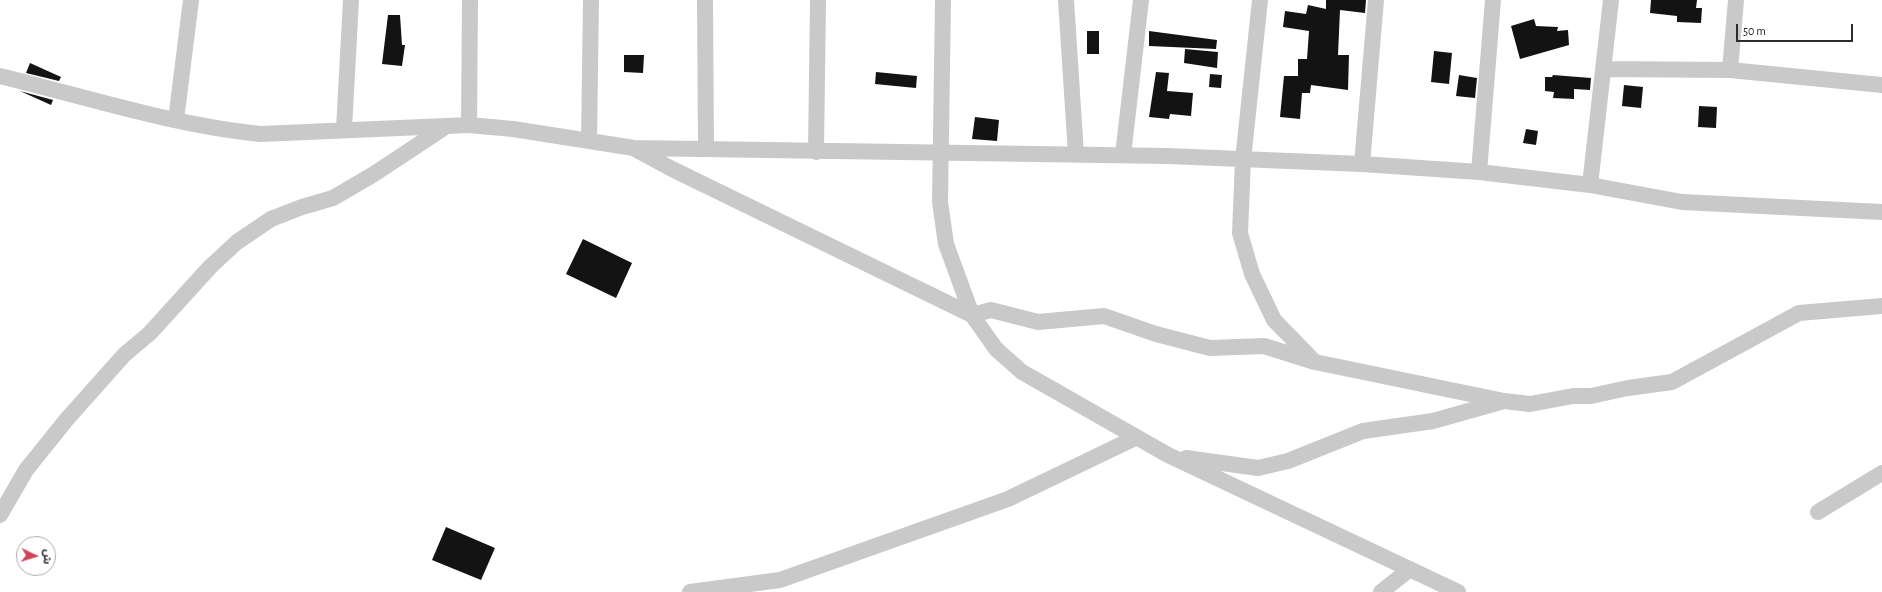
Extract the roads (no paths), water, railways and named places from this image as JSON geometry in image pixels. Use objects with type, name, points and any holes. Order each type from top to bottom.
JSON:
[{"type":"street","points":[[176,120],[191,0]]},
{"type":"street","points":[[344,129],[351,0]]},
{"type":"street","points":[[469,125],[470,0]]},
{"type":"street","points":[[589,141],[591,0]]},
{"type":"street","points":[[705,0],[706,149]]},
{"type":"street","points":[[816,152],[818,0]]},
{"type":"street","points":[[942,0],[940,202],[946,244],[972,315],[996,349],[1022,372],[1168,455],[1458,592]]},
{"type":"street","points":[[1066,0],[1076,154]]},
{"type":"street","points":[[1123,155],[1141,0]]},
{"type":"street","points":[[1260,0],[1243,160],[1240,233],[1252,274],[1274,320],[1315,362]]},
{"type":"street","points":[[1362,164],[1376,0]]},
{"type":"street","points":[[1479,172],[1493,0]]},
{"type":"street","points":[[1590,185],[1611,0]]},
{"type":"street","points":[[1730,70],[1736,0]]},
{"type":"street","points":[[1604,69],[1730,70],[1882,85]]},
{"type":"street","points":[[0,76],[176,120],[230,131],[260,134],[344,129],[402,129],[469,125],[513,129],[634,148],[816,152],[941,151],[1123,155],[1362,164],[1479,172],[1590,185],[1682,202],[1882,212]]},
{"type":"street","points":[[0,515],[26,470],[67,419],[124,355],[150,333],[210,267],[237,242],[271,219],[302,207],[333,198],[374,174],[446,126]]},
{"type":"street","points":[[634,148],[672,169],[972,315],[991,310],[1038,322],[1104,316],[1156,334],[1210,348],[1264,346],[1315,362],[1504,401],[1530,404],[1572,396],[1591,396],[1628,388],[1672,382],[1799,313],[1882,306]]},
{"type":"street","points":[[1168,455],[1258,468],[1288,461],[1363,431],[1433,420],[1504,401]]},
{"type":"street","points":[[690,592],[780,580],[1008,499],[1137,437]]},
{"type":"street","points":[[1818,512],[1882,473]]},
{"type":"street","points":[[1381,592],[1410,570]]}]
